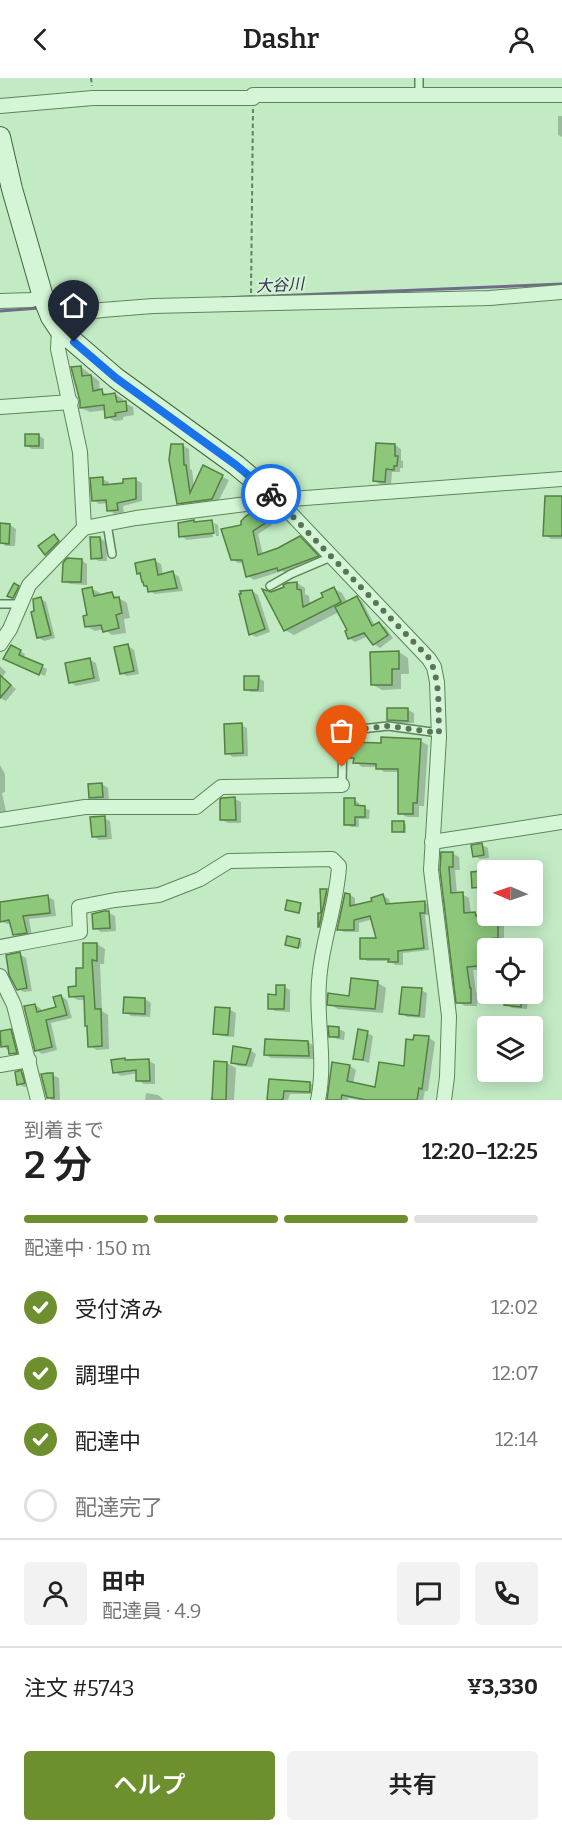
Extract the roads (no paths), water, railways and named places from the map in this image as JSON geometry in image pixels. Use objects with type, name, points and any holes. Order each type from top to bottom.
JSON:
[{"type":"street","points":[[0,106],[93,98],[253,98],[253,95],[562,95]]},
{"type":"street","points":[[0,137],[9,178],[43,297],[55,323],[58,349],[80,452],[84,528]]},
{"type":"street","points":[[55,323],[102,310],[153,306],[490,298],[562,292]]},
{"type":"street","points":[[0,301],[31,300],[43,297]]},
{"type":"street","points":[[55,323],[116,378],[236,465],[278,500],[429,658],[434,667],[437,682],[439,733],[432,842],[433,897],[449,1016],[444,1100]]},
{"type":"street","points":[[0,407],[71,402]]},
{"type":"street","points":[[0,644],[10,629],[29,585],[84,528],[278,500],[562,478]]},
{"type":"street","points":[[0,820],[85,807],[196,807],[221,787],[342,785]]},
{"type":"street","points":[[432,842],[562,822]]},
{"type":"street","points":[[0,947],[80,932],[80,907],[159,895],[200,879],[229,861],[332,859],[339,867],[338,882],[319,972],[322,1081],[318,1100]]},
{"type":"street","points":[[0,976],[14,1005],[38,1100]]},
{"type":"street","points":[[0,1065],[29,1060]]},
{"type":"lane","points":[[419,78],[419,95]]},
{"type":"lane","points":[[107,523],[112,554]]},
{"type":"lane","points":[[270,586],[291,574],[331,557]]},
{"type":"lane","points":[[0,604],[21,604]]},
{"type":"lane","points":[[342,785],[343,731],[388,726],[439,733]]},
{"type":"waterway","name":"大谷川","points":[[222,298],[562,284]]},
{"type":"waterway","name":"大谷川","points":[[54,307],[96,304]]},
{"type":"waterway","name":"大谷川","points":[[0,311],[39,308]]}]
